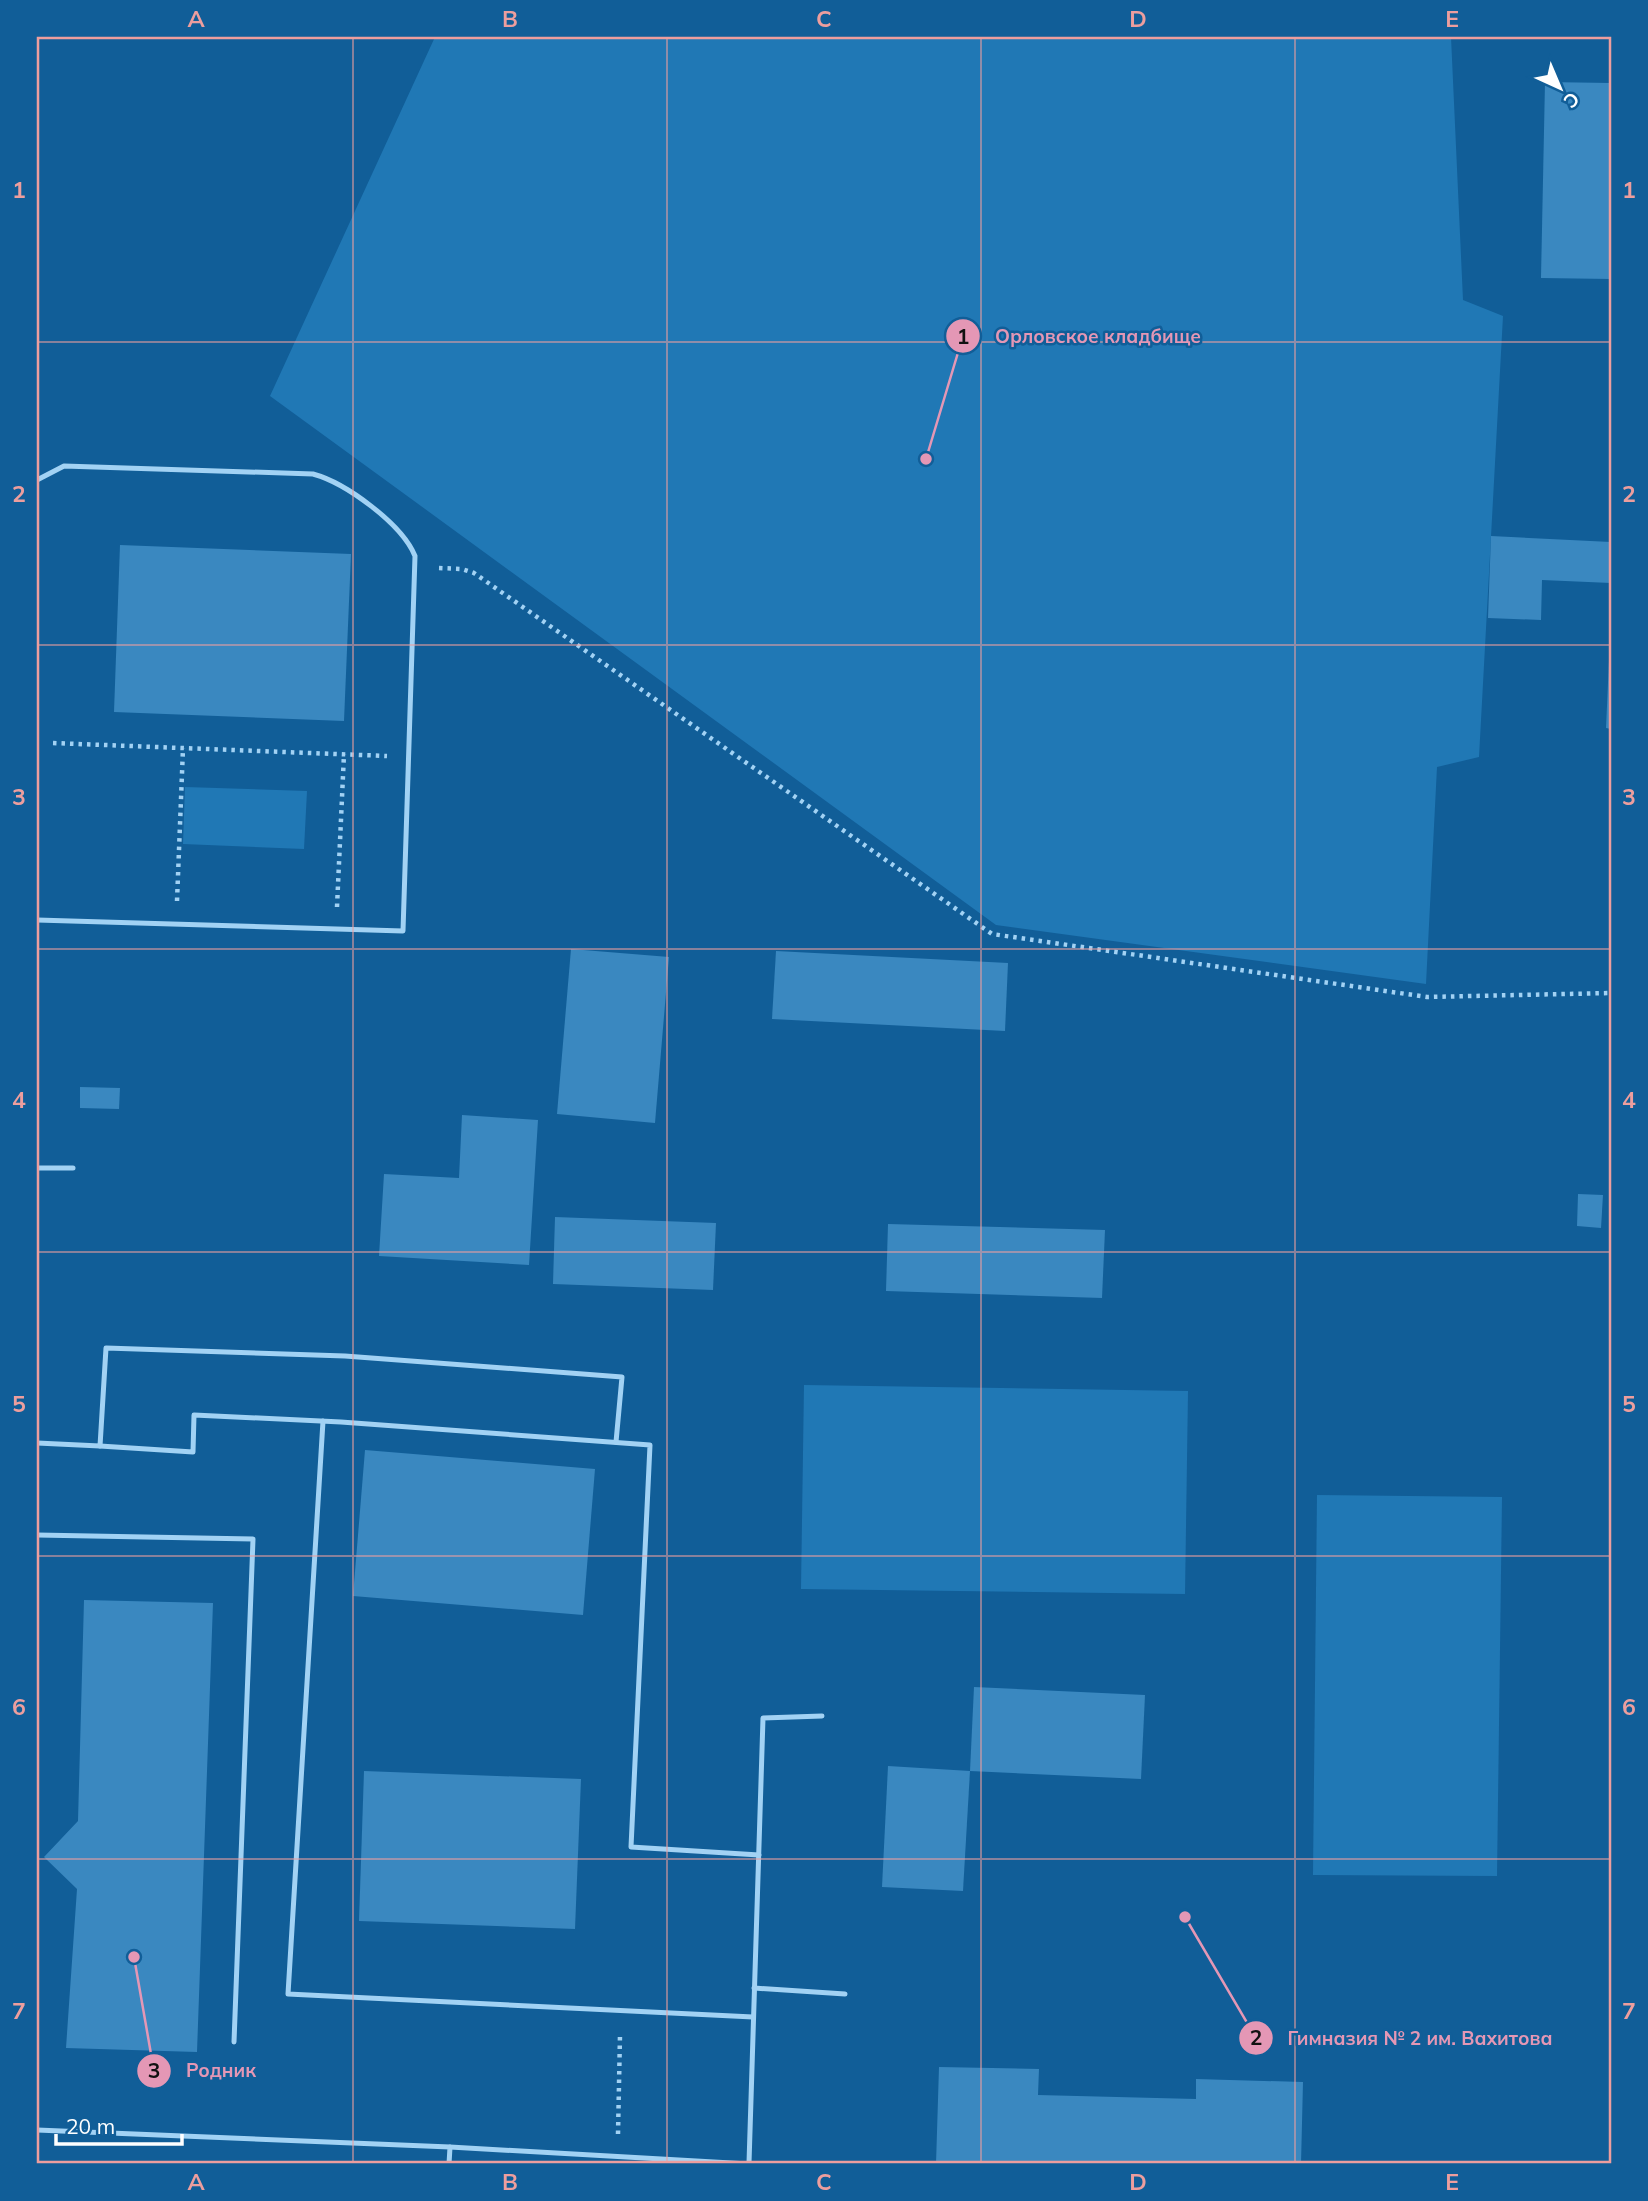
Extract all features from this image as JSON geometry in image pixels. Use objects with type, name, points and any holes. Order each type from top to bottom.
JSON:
[{"type":"lane","points":[[37,480],[64,466],[313,474],[334,481],[379,514],[402,534],[415,556],[403,931],[37,920]]},
{"type":"lane","points":[[37,1168],[73,1168]]},
{"type":"lane","points":[[100,1446],[106,1348],[345,1356],[622,1377],[616,1442]]},
{"type":"lane","points":[[37,1443],[193,1452],[194,1415],[323,1421],[650,1445],[631,1847],[759,1855]]},
{"type":"lane","points":[[323,1421],[288,1994],[753,2017]]},
{"type":"lane","points":[[37,1535],[254,1539],[234,2042]]},
{"type":"lane","points":[[37,2130],[450,2147],[749,2164],[762,1718],[822,1716]]},
{"type":"lane","points":[[754,1988],[845,1994]]},
{"type":"lane","points":[[449,2164],[450,2147]]},
{"type":"path","points":[[456,569],[474,573],[992,934],[1427,997],[1611,993]]},
{"type":"path","points":[[53,743],[408,757]]},
{"type":"path","points":[[176,924],[183,748]]},
{"type":"path","points":[[336,929],[344,754]]},
{"type":"path","points":[[618,2156],[620,2011]]},
{"type":"shaded area","points":[[435,37],[1451,37],[1463,300],[1503,316],[1479,757],[1437,767],[1426,984],[996,925],[270,396]]},
{"type":"shaded area","points":[[185,787],[307,791],[304,849],[183,844]]},
{"type":"shaded area","points":[[804,1385],[1188,1391],[1185,1594],[801,1589]]},
{"type":"shaded area","points":[[1317,1495],[1502,1497],[1497,1876],[1313,1875]]},
{"type":"building","points":[[1545,82],[1611,83],[1611,279],[1541,278]]},
{"type":"building","points":[[1491,536],[1611,542],[1611,583],[1542,580],[1541,620],[1488,618]]},
{"type":"building","points":[[120,545],[351,554],[344,721],[114,712]]},
{"type":"building","points":[[1609,660],[1611,661],[1611,729],[1606,728]]},
{"type":"building","points":[[571,949],[669,957],[655,1123],[557,1114]]},
{"type":"building","points":[[776,951],[1008,963],[1005,1031],[772,1019]]},
{"type":"building","points":[[80,1087],[120,1088],[119,1109],[80,1108]]},
{"type":"building","points":[[462,1115],[538,1120],[529,1265],[379,1256],[384,1174],[459,1178]]},
{"type":"building","points":[[1578,1194],[1603,1195],[1601,1228],[1577,1226]]},
{"type":"building","points":[[555,1217],[716,1223],[713,1290],[553,1284]]},
{"type":"building","points":[[888,1224],[1105,1230],[1102,1298],[886,1291]]},
{"type":"building","points":[[365,1450],[595,1469],[583,1615],[353,1596]]},
{"type":"building","points":[[84,1600],[213,1603],[197,2052],[66,2048],[77,1889],[44,1857],[78,1821]]},
{"type":"building","points":[[974,1687],[1145,1695],[1141,1779],[970,1771]]},
{"type":"building","points":[[888,1766],[970,1771],[963,1891],[882,1887]]},
{"type":"building","points":[[364,1771],[581,1779],[575,1929],[359,1921]]},
{"type":"building","points":[[939,2067],[1039,2069],[1038,2095],[1196,2099],[1196,2079],[1303,2082],[1301,2164],[936,2164]]},
{"type":"place","name":"Орловское кладбище","points":[[926,459]]},
{"type":"place","name":"Гимназия № 2 им. Вахитова","points":[[1185,1917]]},
{"type":"place","name":"Родник","points":[[134,1957]]}]
